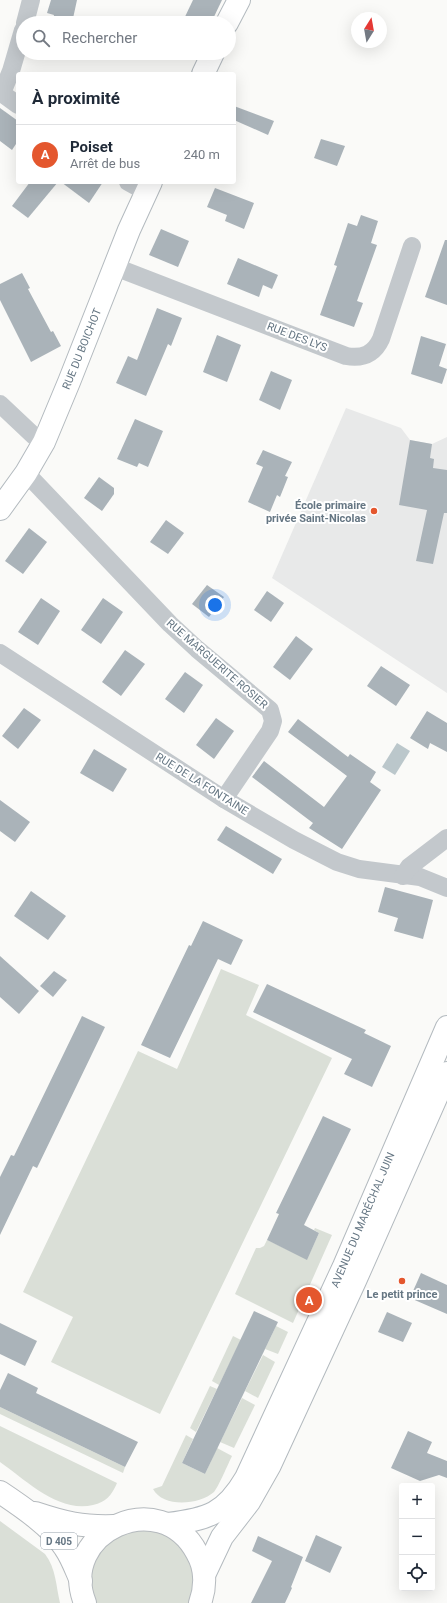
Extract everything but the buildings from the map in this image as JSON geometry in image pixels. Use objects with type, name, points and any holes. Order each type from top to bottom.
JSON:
[{"type":"main road","points":[[230,16],[238,0]]},
{"type":"main road","points":[[204,72],[210,60]]},
{"type":"main road","name":"RUE DU BOICHOT","points":[[0,509],[26,474],[44,442],[115,267],[142,185]]},
{"type":"main road","name":"AVENUE DU MARÉCHAL JUIN","points":[[168,1524],[204,1517],[223,1508],[238,1492],[246,1478],[344,1266],[447,1027]]},
{"type":"main road","name":"AVENUE DU MARÉCHAL JUIN","points":[[204,1575],[222,1536],[249,1502],[270,1465],[358,1274],[447,1073]]},
{"type":"main road","name":"D 405","points":[[0,1492],[26,1510],[51,1532],[65,1547],[81,1581]]},
{"type":"main road","name":"D 405","points":[[26,1510],[61,1522],[94,1526],[114,1526]]},
{"type":"main road","points":[[85,1603],[81,1581],[83,1564],[89,1549],[100,1536],[114,1526],[125,1522],[143,1519],[156,1520],[168,1524],[190,1541],[200,1557],[204,1575],[204,1588],[200,1603]]},
{"type":"street","points":[[27,16],[31,0]]},
{"type":"street","points":[[16,54],[11,71],[1,93],[16,104]]},
{"type":"street","name":"RUE DES LYS","points":[[115,267],[346,356],[358,357],[366,356],[374,351],[381,339],[412,246]]},
{"type":"street","points":[[0,404],[34,436],[44,442]]},
{"type":"street","name":"RUE MARGUERITE ROSIER","points":[[26,474],[170,624],[197,649],[270,710],[273,721],[270,731],[224,798]]},
{"type":"street","name":"RUE DE LA FONTAINE","points":[[0,653],[224,798],[294,840],[337,862],[359,869],[411,877],[447,888]]},
{"type":"street","points":[[411,877],[409,867],[447,838]]},
{"type":"street","name":"RUE DE LA FONTAINE","points":[[411,877],[447,873]]},
{"type":"shaded area","name":"École primaire privée Saint-Nicolas","points":[[346,408],[401,428],[410,440],[432,444],[447,437],[447,693],[272,578]]},
{"type":"shaded area","points":[[397,743],[410,751],[395,775],[382,767]]},
{"type":"shaded area","points":[[221,969],[259,985],[246,1015],[332,1058],[160,1414],[51,1362],[73,1317],[23,1292],[138,1051],[177,1069]]},
{"type":"shaded area","points":[[315,1228],[332,1235],[293,1323],[235,1294],[256,1248],[264,1246],[267,1240],[307,1259],[319,1233],[314,1230]]},
{"type":"shaded area","points":[[276,1326],[288,1332],[278,1354],[265,1349]]},
{"type":"shaded area","points":[[233,1336],[241,1340],[219,1385],[212,1381]]},
{"type":"shaded area","points":[[263,1355],[275,1362],[258,1398],[245,1391]]},
{"type":"shaded area","points":[[210,1386],[217,1389],[196,1432],[190,1428]]},
{"type":"shaded area","points":[[242,1398],[255,1405],[234,1448],[220,1442]]},
{"type":"shaded area","points":[[0,1407],[125,1467],[123,1473],[0,1414]]},
{"type":"shaded area","points":[[0,1426],[117,1483],[113,1491],[102,1502],[93,1505],[80,1506],[55,1500],[32,1486],[0,1462]]},
{"type":"shaded area","points":[[186,1435],[193,1439],[182,1463],[205,1474],[217,1448],[232,1456],[214,1492],[200,1500],[191,1502],[173,1502],[158,1495],[153,1489],[162,1486]]},
{"type":"shaded area","points":[[0,1521],[45,1554],[49,1559],[54,1571],[60,1603],[0,1603]]},
{"type":"shaded area","points":[[151,1530],[169,1536],[188,1558],[191,1565],[193,1580],[193,1588],[189,1603],[96,1603],[91,1582],[92,1572],[99,1554],[114,1539],[123,1533]]},
{"type":"place","name":"École primaire privée Saint-Nicolas","points":[[374,511]]},
{"type":"place","name":"Le petit prince","points":[[402,1281]]},
{"type":"place","name":"Poiset","points":[[309,1300]]}]
